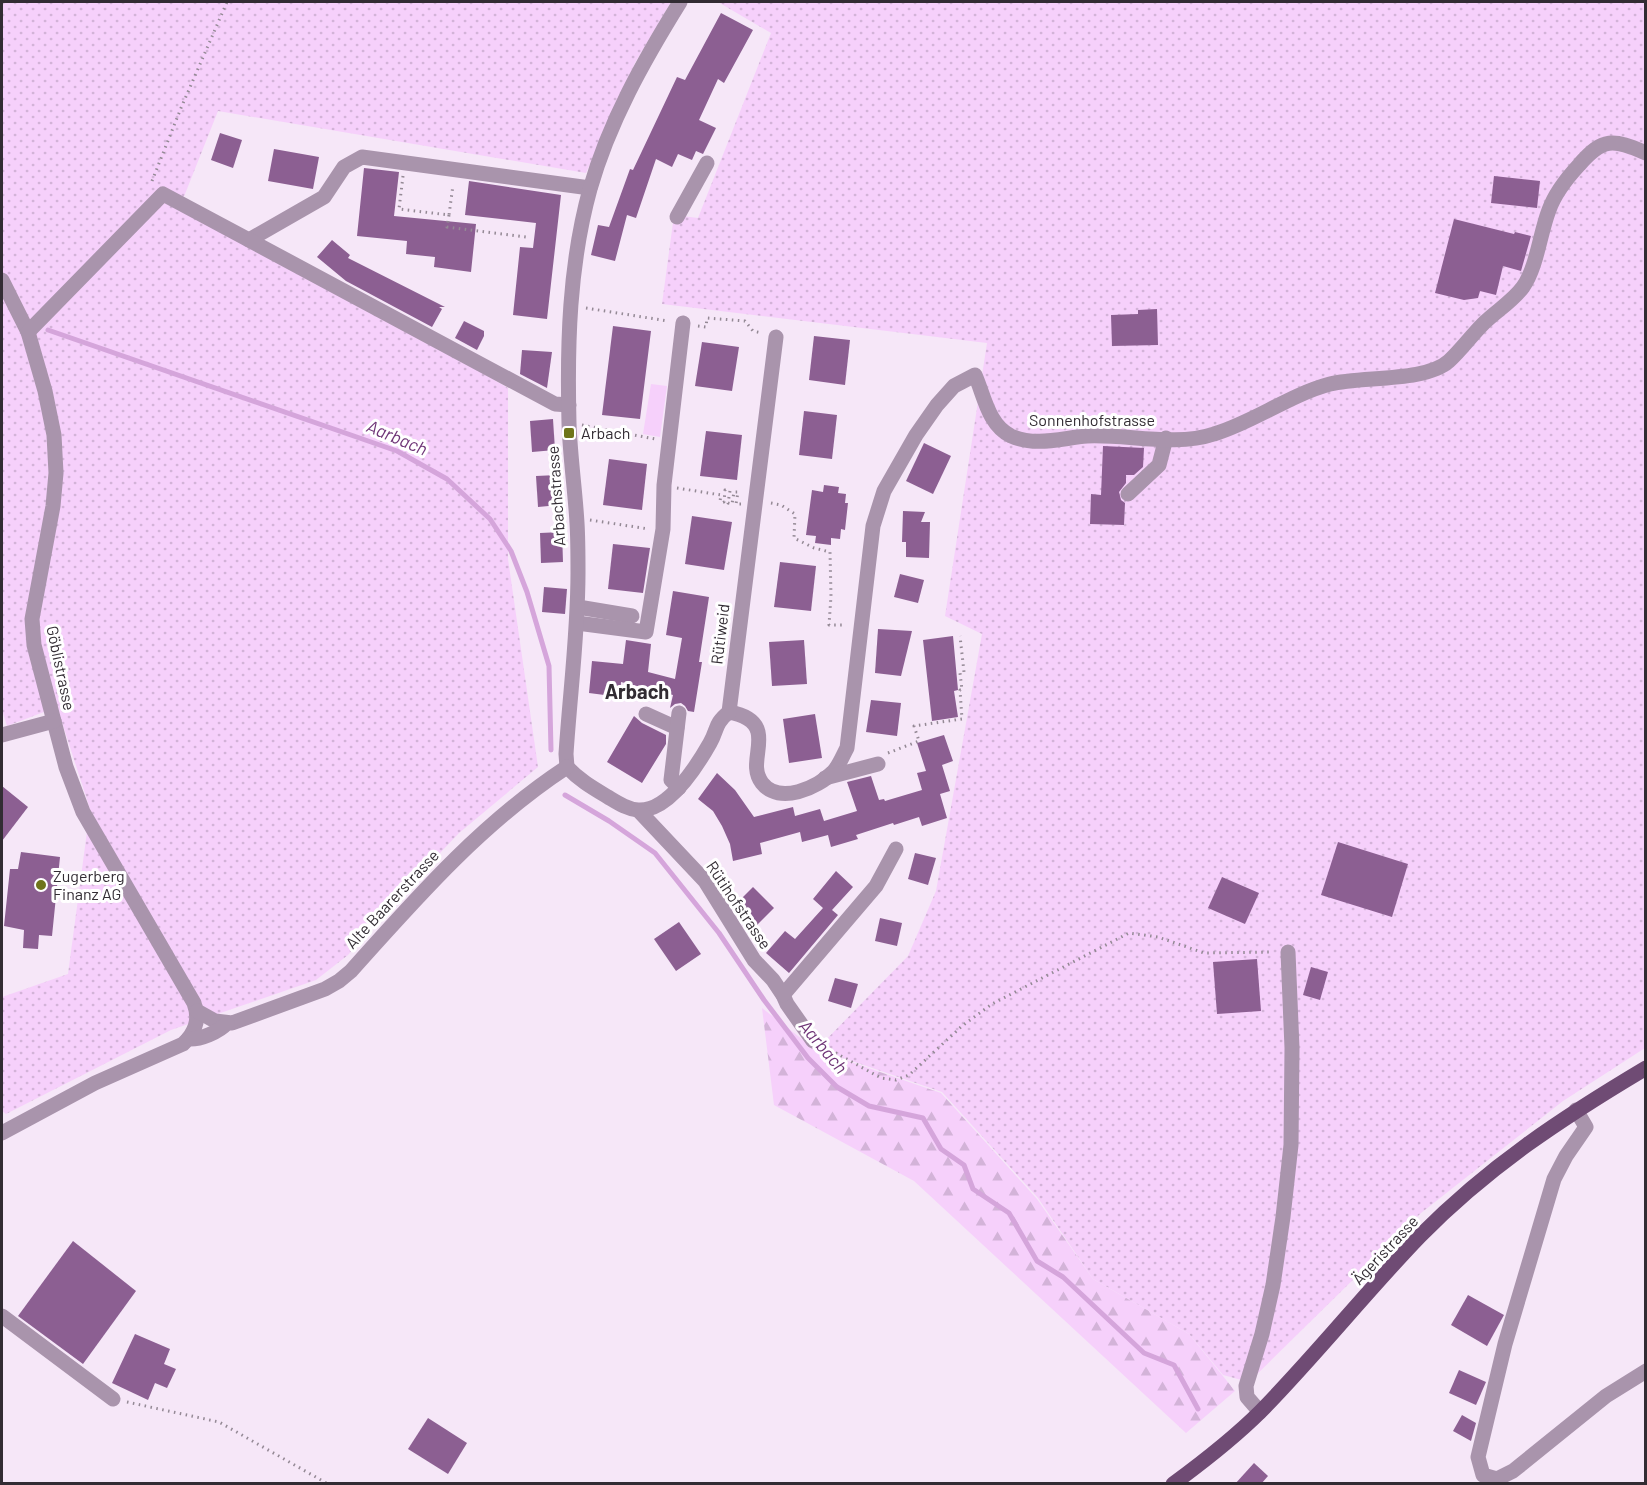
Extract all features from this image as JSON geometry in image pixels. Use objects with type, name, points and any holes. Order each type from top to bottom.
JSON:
[{"type":"main road","name":"Ägeristrasse","points":[[1173,1484],[1260,1412],[1420,1237],[1458,1199],[1506,1160],[1576,1110],[1646,1068]]},
{"type":"street","name":"Arbachstrasse","points":[[567,767],[566,753],[578,607],[577,523],[569,405],[570,305],[578,244],[591,188],[612,128],[651,49],[680,2]]},
{"type":"street","name":"Sonnenhofstrasse","points":[[729,712],[742,714],[752,722],[758,732],[756,766],[762,783],[773,791],[793,794],[814,787],[834,771],[847,748],[873,526],[881,500],[916,435],[954,386],[975,375],[988,411],[998,424],[1010,435],[1032,441],[1087,436],[1189,439],[1213,435],[1319,387],[1339,382],[1413,375],[1434,369],[1448,362],[1522,287],[1529,276],[1549,209],[1560,188],[1590,152],[1600,144],[1613,143],[1630,146],[1646,153]]},
{"type":"street","points":[[249,240],[324,197],[344,167],[362,157],[591,188]]},
{"type":"street","points":[[677,217],[706,163]]},
{"type":"street","points":[[28,332],[163,194],[555,404],[569,405]]},
{"type":"street","name":"Göblistrasse","points":[[2,280],[28,332],[45,391],[54,435],[56,473],[53,506],[32,619],[34,645],[66,766],[83,812],[195,1003],[197,1011]]},
{"type":"street","points":[[577,623],[646,632],[663,529],[664,486],[683,323]]},
{"type":"street","name":"Rütiweid","points":[[639,811],[659,806],[679,788],[711,741],[719,720],[729,712],[776,336]]},
{"type":"street","points":[[1128,494],[1160,465],[1166,438]]},
{"type":"street","points":[[578,607],[632,616]]},
{"type":"street","points":[[646,714],[678,720],[671,780],[679,788]]},
{"type":"street","points":[[2,735],[54,721]]},
{"type":"street","points":[[825,778],[878,764]]},
{"type":"street","points":[[567,767],[586,784],[627,808],[639,811]]},
{"type":"street","name":"Alte Baarerstrasse","points":[[2,1132],[95,1083],[183,1044],[188,1039],[194,1040],[222,1029],[226,1023],[249,1017],[339,981],[351,971],[429,883],[463,850],[511,806],[567,767]]},
{"type":"street","name":"Rütihofstrasse","points":[[639,811],[705,881],[754,960],[783,995],[813,1041]]},
{"type":"street","points":[[783,995],[876,886],[896,849]]},
{"type":"street","points":[[1260,1412],[1247,1396],[1246,1386],[1262,1334],[1273,1285],[1291,1145],[1292,1048],[1288,951]]},
{"type":"street","points":[[188,1039],[195,1027],[197,1011],[215,1021],[226,1023]]},
{"type":"street","points":[[1576,1110],[1586,1127],[1566,1156],[1554,1179],[1512,1321],[1478,1457],[1483,1475],[1497,1479],[1513,1471],[1606,1396],[1646,1371]]},
{"type":"street","points":[[2,1316],[113,1399]]},
{"type":"path","points":[[157,201],[152,182],[227,2]]},
{"type":"path","points":[[405,163],[399,209],[449,215]]},
{"type":"path","points":[[456,170],[447,227],[526,237]]},
{"type":"path","points":[[582,307],[658,319]]},
{"type":"path","points":[[706,327],[707,318],[745,321],[753,332]]},
{"type":"path","points":[[583,425],[648,437]]},
{"type":"path","points":[[681,488],[721,495],[720,501],[724,502],[725,490],[730,491],[728,503],[732,504],[734,492],[738,492],[736,504]]},
{"type":"path","points":[[761,501],[781,505],[795,514],[794,538],[814,548],[830,552],[829,625],[854,626]]},
{"type":"path","points":[[590,520],[641,528]]},
{"type":"path","points":[[918,741],[914,726],[962,719],[960,690],[963,690],[960,673],[964,672],[960,636]]},
{"type":"path","points":[[813,1041],[881,1078],[896,1080],[909,1075],[962,1026],[992,1004],[1129,933],[1158,937],[1204,953],[1288,951]]},
{"type":"path","points":[[113,1399],[219,1422],[328,1484]]},
{"type":"green space","points":[[2,2],[671,2],[635,63],[586,173],[218,111],[183,199],[508,388],[508,559],[538,767],[459,833],[348,955],[316,980],[171,1030],[6,1114],[2,1111],[2,997],[68,974],[90,809],[57,707],[7,726],[2,710]]},
{"type":"green space","points":[[718,2],[1645,2],[1645,1048],[1563,1101],[1421,1213],[1249,1382],[1223,1375],[1189,1334],[1093,1279],[1038,1198],[942,1092],[817,1049],[908,956],[936,891],[982,634],[945,616],[987,343],[662,304],[674,215],[698,218],[771,33]]},
{"type":"green space","points":[[651,384],[667,386],[660,437],[643,434]]},
{"type":"green space","points":[[762,1008],[816,1050],[941,1093],[1037,1199],[1093,1279],[1189,1334],[1235,1391],[1186,1433],[914,1181],[774,1105]]},
{"type":"building","points":[[721,13],[753,30],[724,83],[718,79],[699,120],[716,128],[703,154],[696,151],[692,160],[678,154],[672,167],[656,159],[636,218],[627,215],[615,261],[591,255],[598,225],[609,227],[630,169],[633,170],[677,77],[685,80]]},
{"type":"building","points":[[220,133],[242,140],[233,168],[211,160]]},
{"type":"building","points":[[274,149],[319,157],[313,189],[268,181]]},
{"type":"building","points":[[364,168],[399,172],[394,216],[476,224],[471,272],[434,267],[435,257],[406,254],[407,241],[357,236]]},
{"type":"building","points":[[1494,176],[1540,181],[1537,208],[1491,203]]},
{"type":"building","points":[[469,181],[561,195],[547,319],[513,315],[520,247],[533,248],[536,223],[465,215]]},
{"type":"building","points":[[1454,219],[1531,236],[1521,271],[1503,266],[1496,295],[1480,291],[1478,298],[1464,300],[1435,293]]},
{"type":"building","points":[[332,240],[350,255],[348,258],[445,307],[439,307],[442,309],[432,327],[346,281],[317,257]]},
{"type":"building","points":[[1157,309],[1158,345],[1112,346],[1111,315],[1138,314],[1138,310]]},
{"type":"building","points":[[464,321],[484,331],[477,350],[455,338]]},
{"type":"building","points":[[613,326],[651,331],[640,419],[602,415]]},
{"type":"building","points":[[814,336],[850,340],[845,385],[809,380]]},
{"type":"building","points":[[702,342],[739,347],[732,391],[695,386]]},
{"type":"building","points":[[522,350],[552,352],[547,388],[520,374]]},
{"type":"building","points":[[804,411],[837,415],[832,459],[799,455]]},
{"type":"building","points":[[553,419],[555,450],[532,452],[530,421]]},
{"type":"building","points":[[706,431],[742,435],[737,480],[700,476]]},
{"type":"building","points":[[924,443],[951,456],[933,494],[906,481]]},
{"type":"building","points":[[1103,446],[1144,448],[1143,467],[1134,475],[1126,475],[1126,483],[1119,492],[1121,500],[1125,503],[1124,525],[1090,524],[1091,494],[1101,495]]},
{"type":"building","points":[[609,459],[647,464],[642,510],[603,505]]},
{"type":"building","points":[[557,475],[559,505],[538,507],[536,476]]},
{"type":"building","points":[[824,485],[839,487],[838,493],[846,494],[845,503],[848,503],[845,530],[841,529],[840,539],[831,538],[831,545],[815,543],[816,536],[806,535],[812,490],[823,492]]},
{"type":"building","points":[[903,511],[925,512],[921,522],[930,522],[929,558],[906,557],[906,542],[902,542]]},
{"type":"building","points":[[692,516],[732,522],[724,570],[685,564]]},
{"type":"building","points":[[562,532],[563,562],[541,563],[540,533]]},
{"type":"building","points":[[613,544],[650,548],[643,593],[608,589]]},
{"type":"building","points":[[780,562],[816,566],[811,611],[774,607]]},
{"type":"building","points":[[900,574],[924,580],[918,603],[894,597]]},
{"type":"building","points":[[544,587],[567,589],[565,614],[542,612]]},
{"type":"building","points":[[673,591],[709,597],[694,712],[688,711],[681,703],[670,708],[673,695],[621,682],[620,697],[589,693],[592,661],[623,664],[626,640],[651,644],[648,672],[675,679],[682,638],[666,635]]},
{"type":"building","points":[[878,629],[912,631],[901,676],[875,673]]},
{"type":"building","points":[[953,636],[958,690],[954,691],[958,717],[932,721],[923,640]]},
{"type":"building","points":[[804,640],[807,684],[772,686],[769,642]]},
{"type":"building","points":[[871,700],[901,703],[897,736],[866,732]]},
{"type":"building","points":[[815,714],[822,758],[789,763],[783,719]]},
{"type":"building","points":[[634,716],[642,723],[666,735],[666,744],[642,783],[607,762]]},
{"type":"building","points":[[944,735],[953,761],[942,765],[950,791],[940,794],[947,818],[922,826],[919,817],[894,825],[893,823],[856,835],[858,839],[831,847],[828,835],[802,842],[800,832],[760,843],[762,854],[733,861],[730,844],[722,826],[713,811],[698,799],[717,773],[735,790],[754,817],[793,807],[795,816],[820,809],[824,821],[857,811],[847,782],[871,776],[879,800],[884,799],[885,801],[922,790],[917,773],[926,771],[917,743]]},
{"type":"building","points":[[2,786],[28,807],[2,841]]},
{"type":"building","points":[[1338,842],[1408,864],[1392,917],[1321,895]]},
{"type":"building","points":[[21,852],[60,857],[52,936],[39,935],[38,949],[23,948],[24,930],[4,926],[10,869],[18,869]]},
{"type":"building","points":[[915,853],[936,858],[928,885],[908,879]]},
{"type":"building","points":[[836,871],[853,887],[832,910],[838,915],[789,973],[766,953],[785,931],[795,939],[823,908],[813,899]]},
{"type":"building","points":[[1222,877],[1259,893],[1245,924],[1208,908]]},
{"type":"building","points":[[753,887],[774,908],[753,929],[733,907]]},
{"type":"building","points":[[880,918],[902,923],[897,946],[875,941]]},
{"type":"building","points":[[679,922],[701,954],[676,971],[654,939]]},
{"type":"building","points":[[1257,959],[1261,1011],[1217,1014],[1213,962]]},
{"type":"building","points":[[1311,967],[1328,972],[1320,1000],[1303,995]]},
{"type":"building","points":[[835,978],[858,984],[851,1008],[828,1001]]},
{"type":"building","points":[[73,1241],[136,1291],[83,1364],[18,1316]]},
{"type":"building","points":[[1468,1295],[1504,1315],[1487,1346],[1451,1325]]},
{"type":"building","points":[[135,1334],[170,1349],[164,1364],[176,1369],[167,1388],[155,1383],[148,1400],[112,1383]]},
{"type":"building","points":[[1459,1370],[1486,1382],[1476,1405],[1449,1393]]},
{"type":"building","points":[[1462,1415],[1476,1423],[1471,1441],[1453,1431]]},
{"type":"building","points":[[428,1418],[467,1443],[448,1474],[408,1449]]},
{"type":"building","points":[[1254,1463],[1268,1476],[1261,1484],[1235,1484]]},
{"type":"waterway","name":"Aarbach","points":[[48,330],[397,451],[447,479],[490,519],[511,551],[527,592],[549,666],[551,750]]},
{"type":"waterway","name":"Aarbach","points":[[565,795],[609,821],[655,853],[719,933],[764,1000],[808,1058],[837,1087],[869,1106],[923,1118],[941,1149],[964,1165],[973,1189],[1009,1213],[1037,1261],[1063,1277],[1144,1353],[1174,1365],[1198,1409]]},
{"type":"place","name":"Arbach","points":[[569,433]]},
{"type":"place","name":"Zugerberg Finanz AG","points":[[41,885]]},
{"type":"district","name":"Arbach","points":[[637,692]]}]
